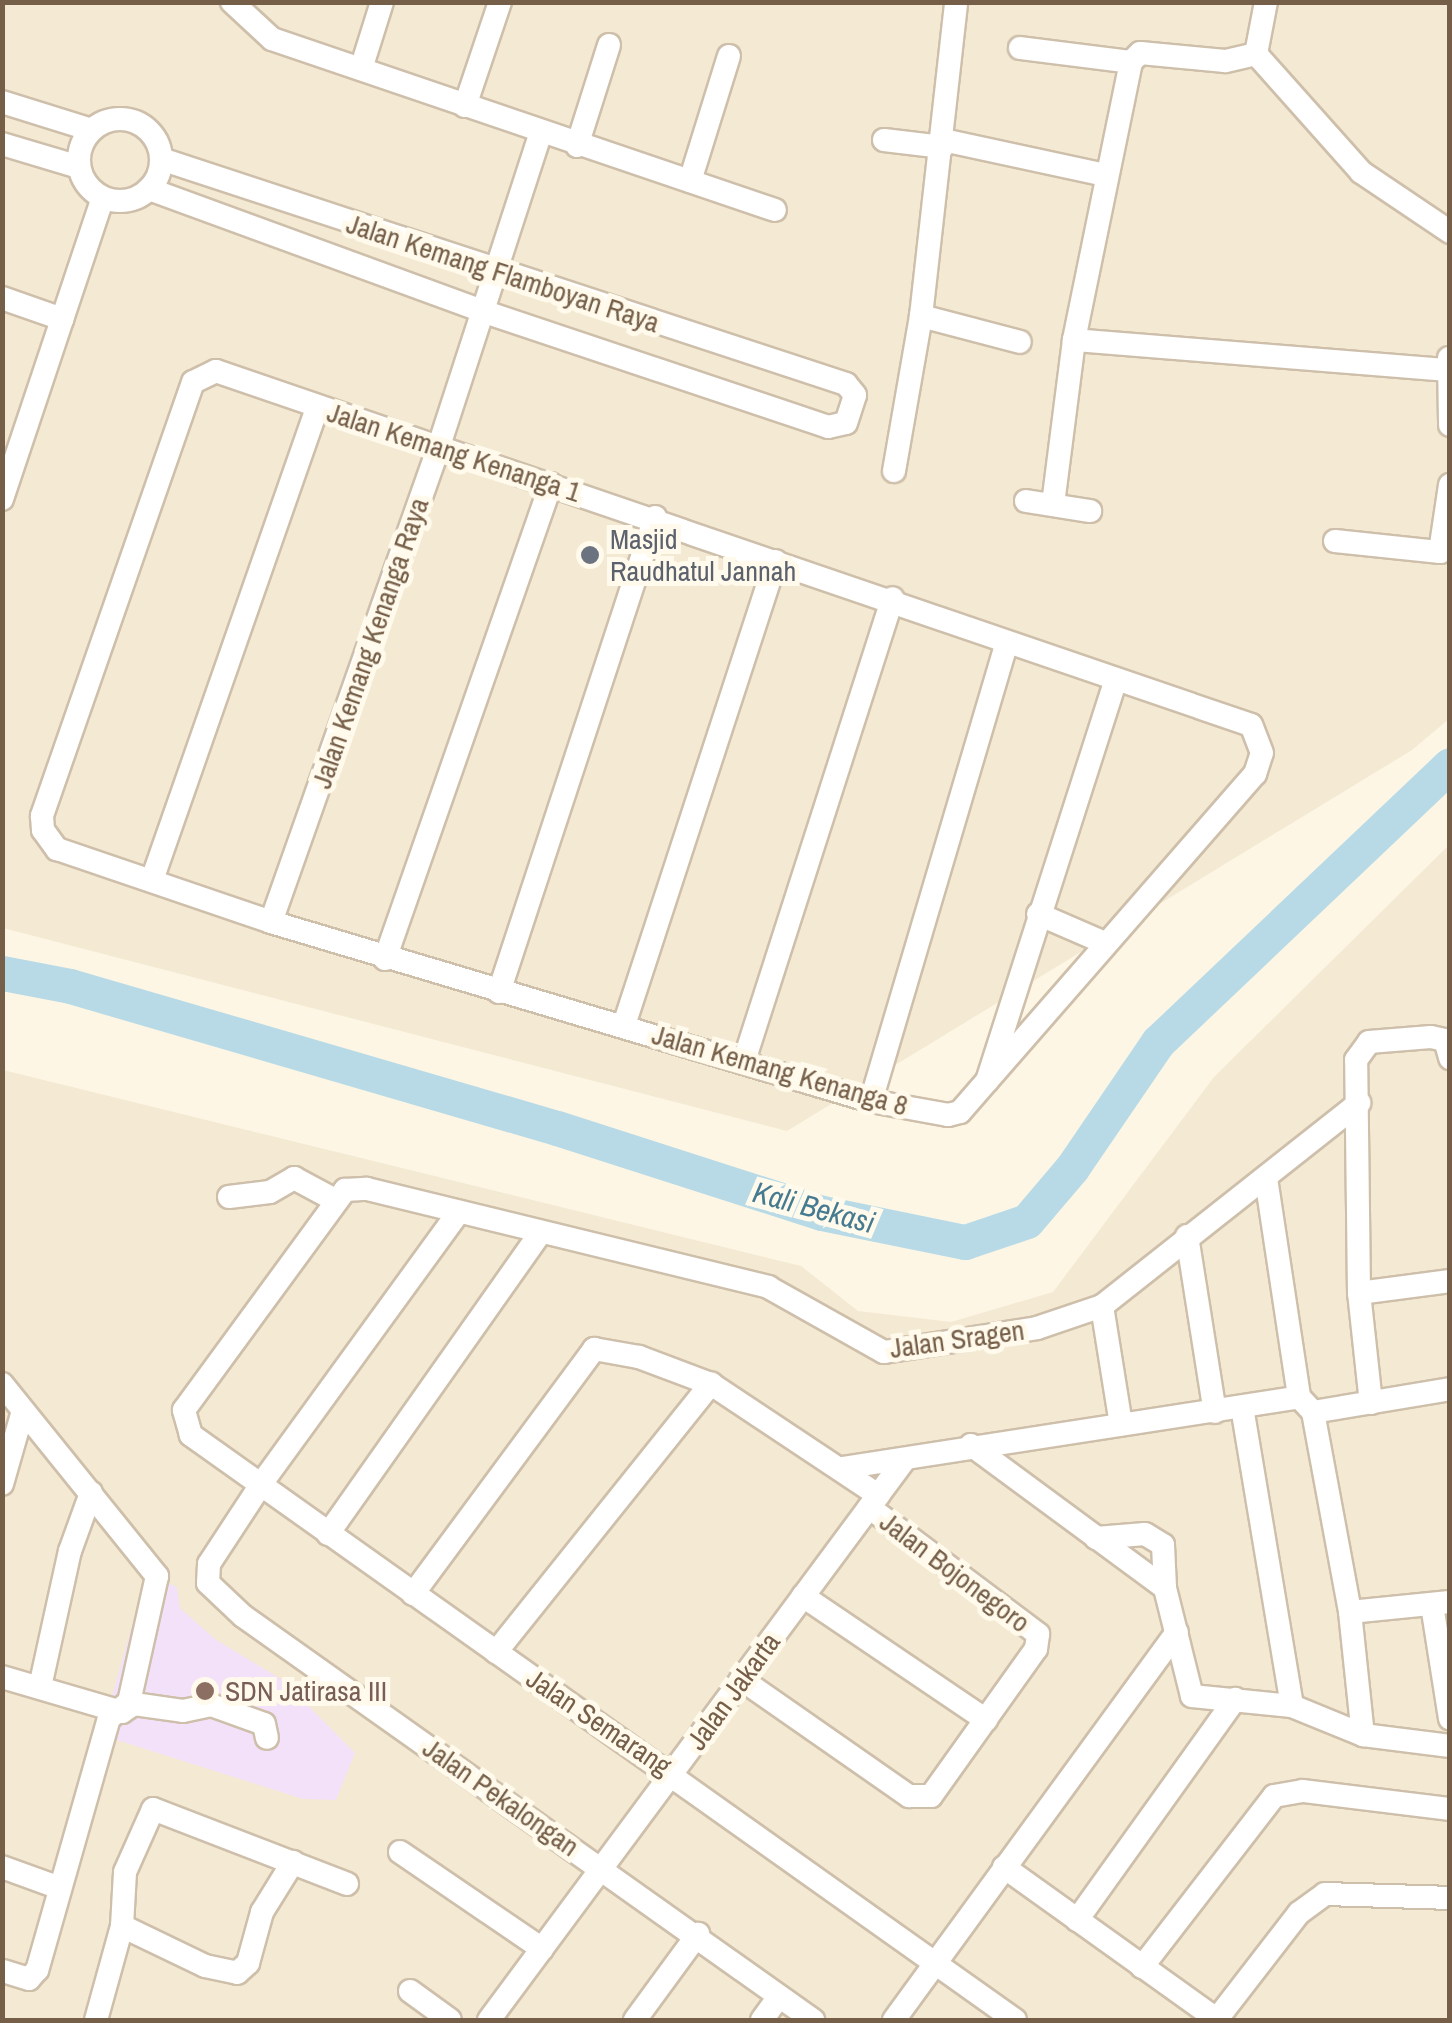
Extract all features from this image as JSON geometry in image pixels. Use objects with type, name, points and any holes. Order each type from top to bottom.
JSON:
[{"type":"street","points":[[361,69],[382,2]]},
{"type":"street","points":[[465,106],[500,2]]},
{"type":"street","points":[[894,472],[921,316],[956,2]]},
{"type":"street","points":[[1256,54],[1266,2]]},
{"type":"street","points":[[246,7],[272,39],[540,135],[775,210]]},
{"type":"street","points":[[577,146],[609,45]]},
{"type":"street","points":[[1020,48],[1130,62]]},
{"type":"street","points":[[1053,504],[1074,340],[1130,62],[1140,53],[1225,61],[1256,54]]},
{"type":"street","points":[[1256,54],[1361,172],[1450,232]]},
{"type":"street","points":[[690,181],[729,56]]},
{"type":"street","points":[[2,102],[92,130]]},
{"type":"street","points":[[2,144],[79,167],[103,198],[127,200],[149,189],[160,159],[158,144],[136,122],[105,122],[92,130],[79,167]]},
{"type":"street","name":"Jalan Kemang Kenanga Raya","points":[[272,922],[438,449],[540,135]]},
{"type":"street","points":[[884,140],[943,143],[1105,175]]},
{"type":"street","name":"Jalan Kemang Flamboyan Raya","points":[[149,189],[482,312],[828,427],[846,423],[855,395],[846,384],[160,159]]},
{"type":"street","points":[[2,499],[9,459],[103,198]]},
{"type":"street","points":[[2,298],[62,320]]},
{"type":"street","points":[[921,316],[1020,342]]},
{"type":"street","points":[[1074,340],[1449,370]]},
{"type":"street","points":[[1450,358],[1450,425]]},
{"type":"street","name":"Jalan Kemang Kenanga 1","points":[[56,849],[42,830],[42,816],[193,382],[216,371],[438,449],[893,598],[1007,643],[1251,725],[1262,753],[1255,774],[1105,943]]},
{"type":"street","points":[[152,880],[316,408]]},
{"type":"street","points":[[385,959],[551,484]]},
{"type":"street","points":[[1336,541],[1445,554],[1450,485]]},
{"type":"street","points":[[1026,501],[1090,511]]},
{"type":"street","points":[[499,992],[655,517]]},
{"type":"street","points":[[624,1024],[776,561]]},
{"type":"street","points":[[744,1061],[893,598]]},
{"type":"street","points":[[871,1101],[1007,643]]},
{"type":"street","name":"Jalan Kemang Kenanga 8","points":[[56,849],[385,959],[624,1024],[871,1101],[948,1115],[960,1112],[986,1080],[1116,680]]},
{"type":"street","points":[[986,1080],[1105,943],[1038,914]]},
{"type":"street","points":[[1372,1402],[1359,1293],[1361,1048],[1431,1036],[1449,1045],[1450,1058]]},
{"type":"street","name":"Jalan Sragen","points":[[334,1200],[345,1190],[367,1189],[539,1235],[768,1287],[884,1352],[1037,1328],[1102,1306],[1359,1103]]},
{"type":"street","points":[[229,1197],[270,1192],[296,1178],[334,1200]]},
{"type":"street","points":[[1266,1178],[1306,1404],[1350,1612],[1363,1735]]},
{"type":"street","name":"Jalan Semarang","points":[[334,1200],[184,1410],[183,1424],[260,1486],[673,1772],[1016,2020]]},
{"type":"street","points":[[260,1486],[458,1213]]},
{"type":"street","points":[[328,1534],[539,1235]]},
{"type":"street","points":[[1186,1236],[1216,1412]]},
{"type":"street","points":[[1359,1293],[1450,1281]]},
{"type":"street","points":[[1102,1306],[1120,1424]]},
{"type":"street","points":[[413,1594],[587,1351],[639,1357],[711,1384],[842,1468],[873,1501]]},
{"type":"street","points":[[2,1384],[154,1569],[129,1702],[122,1712]]},
{"type":"street","points":[[496,1652],[711,1384]]},
{"type":"street","points":[[842,1468],[971,1445],[1242,1407],[1372,1402],[1450,1389]]},
{"type":"street","points":[[1242,1407],[1292,1706]]},
{"type":"street","points":[[2,1484],[23,1411]]},
{"type":"street","points":[[971,1445],[1165,1588]]},
{"type":"street","name":"Jalan Jakarta","points":[[490,2020],[905,1458]]},
{"type":"street","name":"Jalan Pekalongan","points":[[260,1486],[208,1564],[208,1583],[223,1601],[698,1934],[813,2020]]},
{"type":"street","points":[[40,1687],[70,1551],[91,1493]]},
{"type":"street","name":"Jalan Bojonegoro","points":[[741,1679],[918,1799],[932,1796],[1036,1649],[1036,1628],[873,1501]]},
{"type":"street","points":[[1096,1538],[1135,1534],[1162,1545],[1165,1588],[1203,1742]]},
{"type":"street","points":[[802,1596],[986,1720]]},
{"type":"street","points":[[1350,1612],[1441,1604],[1450,1720]]},
{"type":"street","points":[[894,2020],[1177,1632]]},
{"type":"street","points":[[2,1676],[122,1712]]},
{"type":"street","points":[[1192,1696],[1292,1706],[1363,1735],[1450,1746]]},
{"type":"street","points":[[1077,1920],[1235,1699]]},
{"type":"street","points":[[2,1971],[34,1976],[109,1718],[134,1704],[183,1711],[211,1705],[264,1724],[267,1738]]},
{"type":"street","points":[[1142,1967],[1274,1796],[1303,1792],[1450,1809]]},
{"type":"street","points":[[96,2020],[122,1926],[125,1872],[153,1810],[347,1884]]},
{"type":"street","points":[[400,1852],[542,1949]]},
{"type":"street","points":[[122,1926],[205,1966],[237,1973],[248,1964],[262,1912],[293,1862]]},
{"type":"street","points":[[2,1867],[58,1887]]},
{"type":"street","points":[[1004,1867],[1217,2020],[1299,1913],[1326,1894],[1450,1898]]},
{"type":"street","points":[[635,2020],[698,1934]]},
{"type":"street","points":[[410,1991],[450,2020]]},
{"type":"street","points":[[762,2020],[779,1996]]},
{"type":"shaded area","points":[[2,3],[1449,3],[1449,719],[1412,750],[787,1131],[3,928]]},
{"type":"shaded area","points":[[1449,845],[1449,2020],[3,2020],[3,1070],[801,1266],[858,1311],[951,1322],[1053,1292],[1214,1077]]},
{"type":"shaded area","name":"SDN Jatirasa III","points":[[147,1573],[177,1587],[180,1608],[215,1639],[284,1681],[355,1753],[336,1800],[303,1799],[101,1735]]},
{"type":"waterway","name":"Kali Bekasi","points":[[2,973],[70,986],[557,1128],[822,1213],[965,1242],[1027,1221],[1072,1168],[1158,1042],[1450,765]]},
{"type":"place","name":"Masjid Raudhatul Jannah","points":[[590,555]]},
{"type":"place","name":"SDN Jatirasa III","points":[[205,1691]]}]
